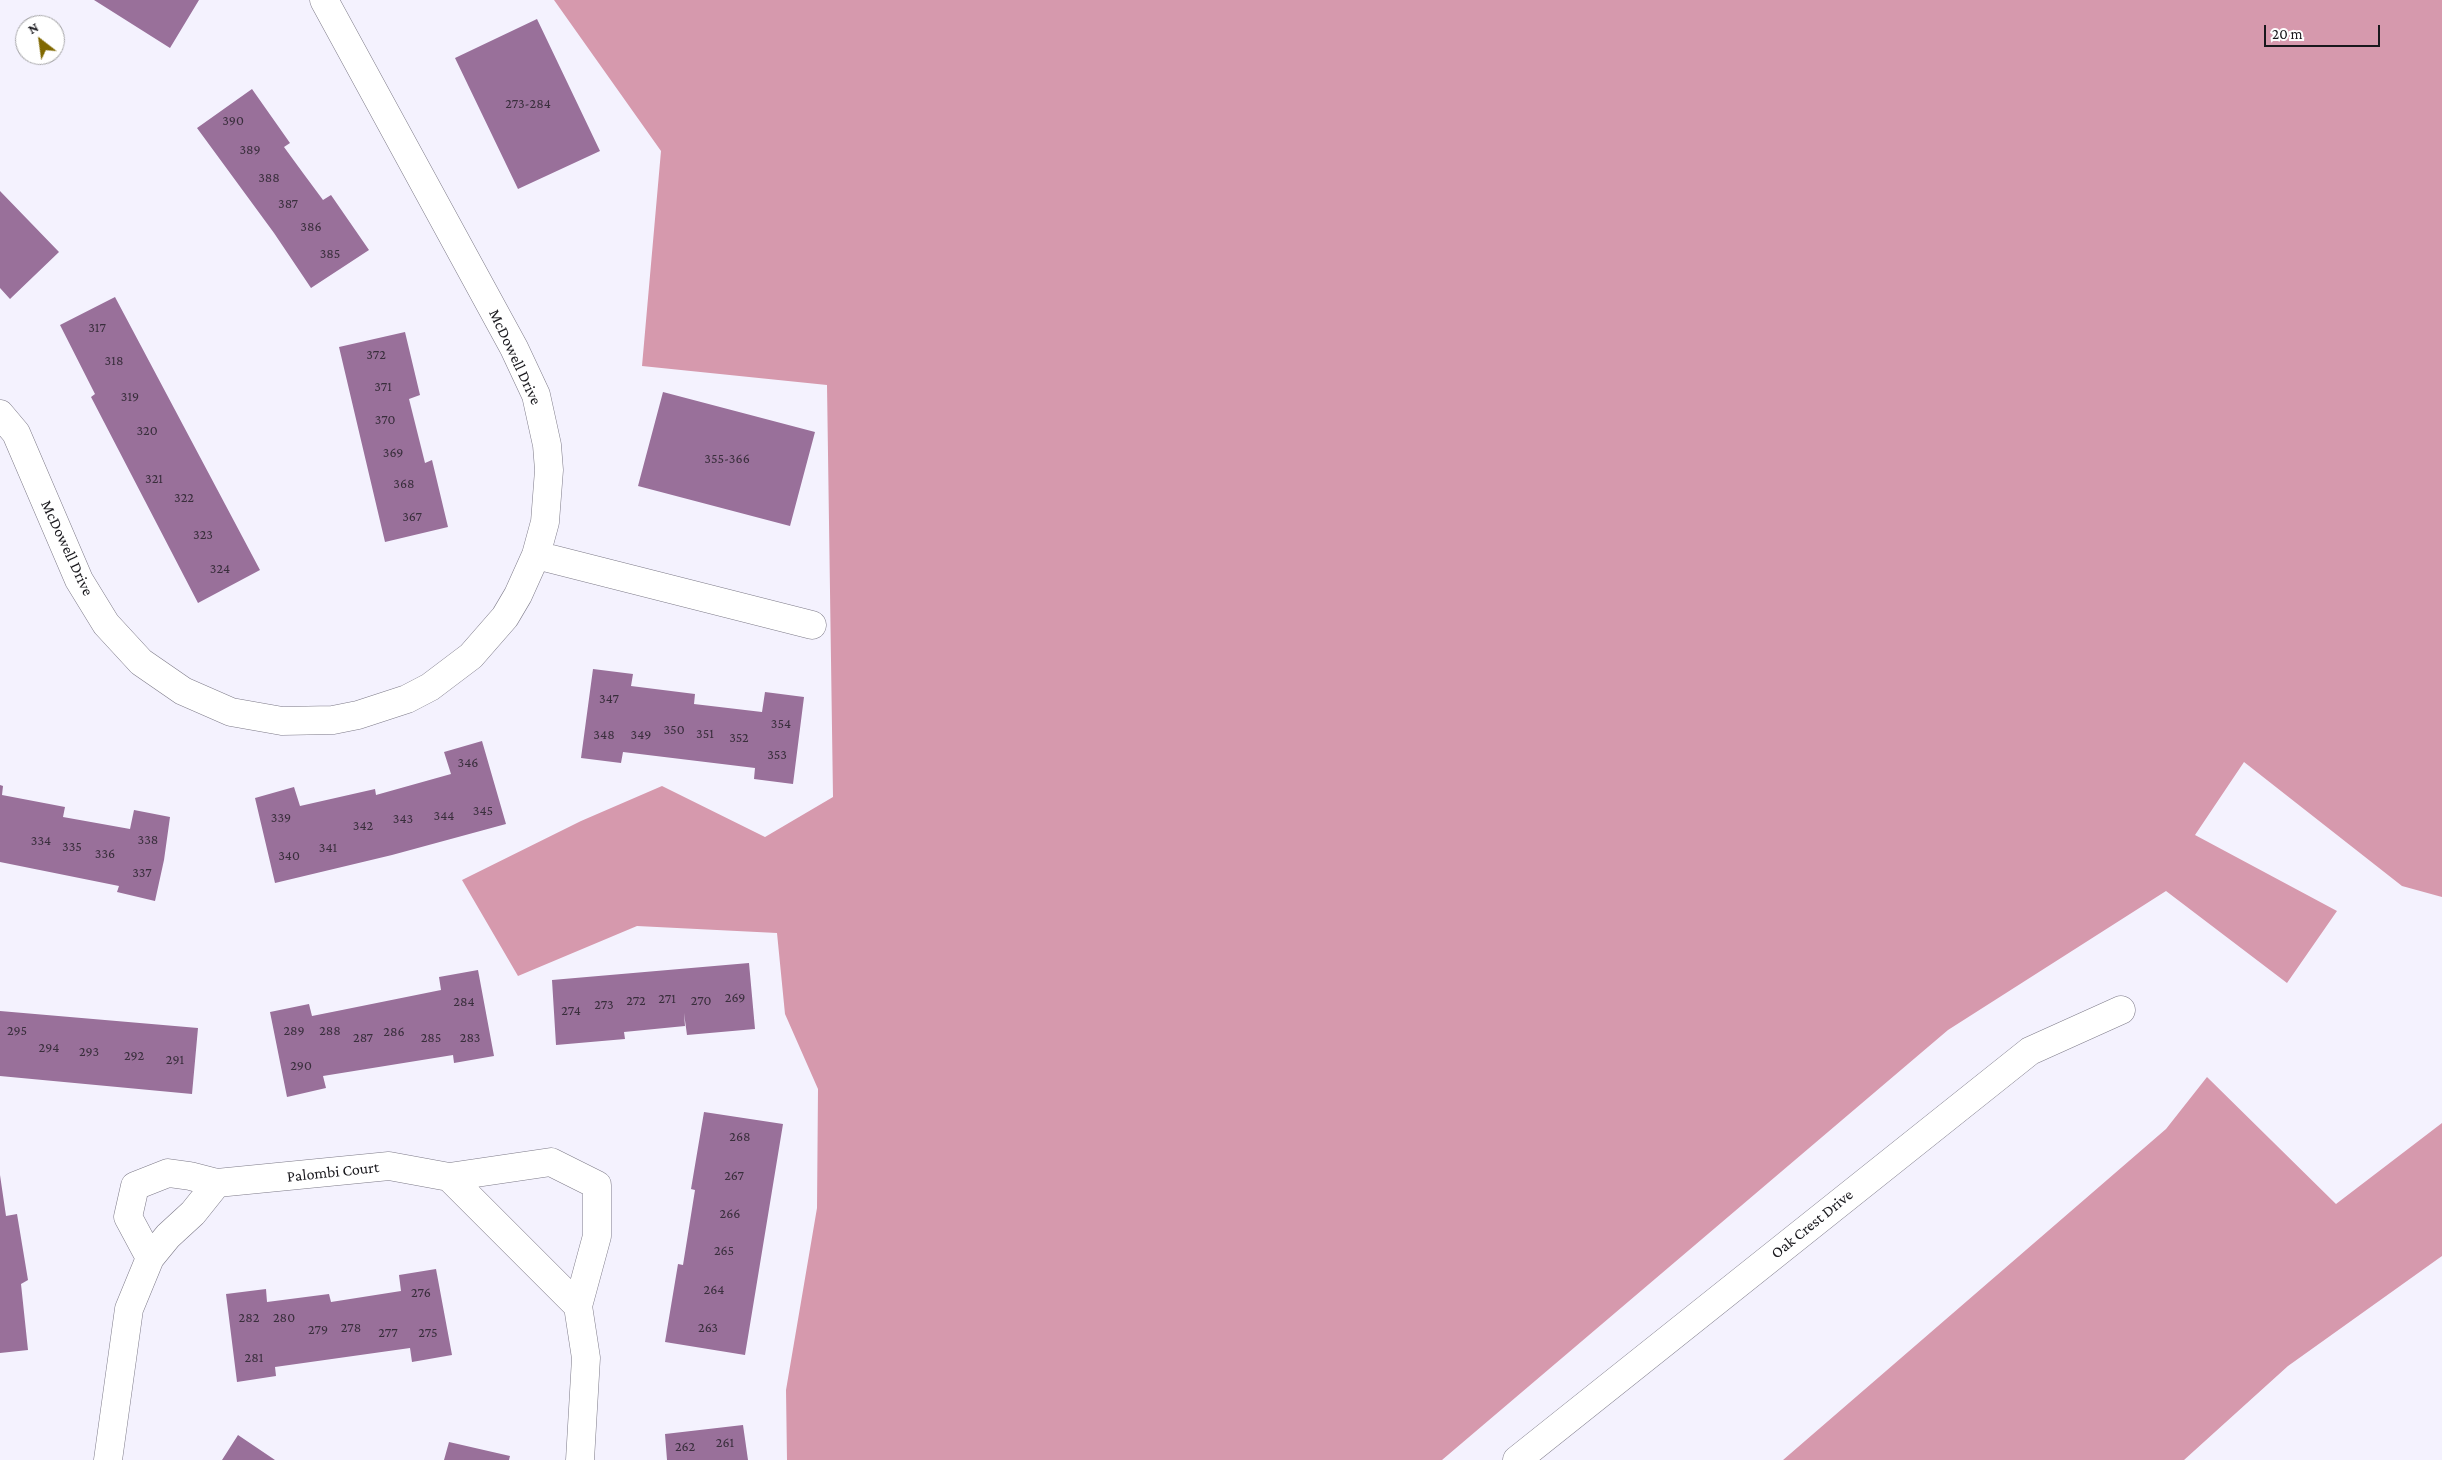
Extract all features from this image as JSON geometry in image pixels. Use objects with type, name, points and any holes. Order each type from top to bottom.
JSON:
[{"type":"street","name":"McDowell Drive","points":[[0,414],[16,433],[79,580],[106,624],[141,662],[155,672],[183,691],[231,712],[282,721],[333,720],[358,716],[407,699],[430,687],[477,649],[505,617],[518,595],[536,555],[545,522],[549,470],[547,445],[536,395],[514,348],[324,0]]},
{"type":"street","points":[[536,555],[812,625]]},
{"type":"street","name":"Oak Crest Drive","points":[[1517,1460],[2030,1051],[2121,1010]]},
{"type":"street","name":"Palombi Court","points":[[150,1258],[128,1217],[135,1186],[168,1174],[190,1176],[217,1184],[389,1166],[449,1177],[551,1162],[597,1185],[597,1236],[578,1306],[586,1358],[580,1460]]},
{"type":"street","points":[[449,1177],[578,1306]]},
{"type":"street","points":[[108,1460],[129,1309],[150,1258],[168,1236],[193,1214],[217,1184]]},
{"type":"shaded area","points":[[554,0],[2442,0],[2442,897],[2402,886],[2244,762],[2195,835],[2337,911],[2287,983],[2166,891],[1948,1030],[1442,1460],[787,1460],[786,1390],[817,1208],[818,1089],[785,1014],[777,933],[637,926],[518,976],[462,880],[581,821],[662,786],[765,837],[833,797],[827,385],[642,366],[661,151]]},
{"type":"shaded area","points":[[2207,1077],[2336,1204],[2442,1123],[2442,1256],[2288,1366],[2184,1460],[1783,1460],[2166,1129]]},
{"type":"building","points":[[94,0],[199,0],[170,48]]},
{"type":"building","points":[[537,19],[600,151],[518,189],[455,58]]},
{"type":"building","points":[[252,89],[290,143],[284,147],[323,200],[331,195],[369,250],[311,288],[274,233],[197,128]]},
{"type":"building","points":[[0,191],[59,252],[10,299],[0,288]]},
{"type":"building","points":[[115,297],[260,570],[198,603],[91,397],[95,394],[60,325]]},
{"type":"building","points":[[405,332],[420,395],[409,399],[425,463],[432,460],[448,527],[385,542],[339,347]]},
{"type":"building","points":[[663,392],[815,432],[790,526],[638,486]]},
{"type":"building","points":[[593,669],[633,674],[631,686],[695,694],[694,704],[762,712],[765,692],[804,697],[793,784],[754,779],[755,768],[623,752],[621,763],[581,758]]},
{"type":"building","points":[[482,741],[506,824],[392,855],[275,883],[255,798],[294,787],[300,806],[375,789],[376,795],[451,774],[444,752]]},
{"type":"building","points":[[0,785],[3,786],[2,795],[65,807],[63,817],[130,829],[134,810],[170,817],[164,860],[155,901],[117,892],[119,886],[0,862]]},
{"type":"building","points":[[749,963],[755,1029],[687,1035],[684,1013],[685,1026],[624,1032],[625,1039],[556,1045],[552,980]]},
{"type":"building","points":[[478,970],[494,1056],[454,1063],[453,1055],[323,1076],[326,1088],[287,1097],[270,1012],[309,1004],[312,1016],[342,1010],[441,990],[439,977]]},
{"type":"building","points":[[0,1011],[198,1028],[192,1094],[0,1076]]},
{"type":"building","points":[[704,1112],[783,1124],[745,1355],[665,1342],[678,1264],[683,1265],[695,1190],[691,1189]]},
{"type":"building","points":[[0,1175],[6,1216],[17,1214],[28,1280],[21,1284],[28,1350],[0,1353]]},
{"type":"building","points":[[436,1269],[452,1355],[412,1362],[410,1348],[275,1367],[276,1376],[237,1382],[226,1294],[266,1289],[267,1302],[329,1294],[331,1302],[401,1291],[399,1275]]},
{"type":"building","points":[[743,1425],[748,1460],[667,1460],[665,1434]]},
{"type":"building","points":[[238,1435],[275,1460],[222,1460]]},
{"type":"building","points":[[449,1442],[510,1456],[509,1460],[444,1460]]}]
